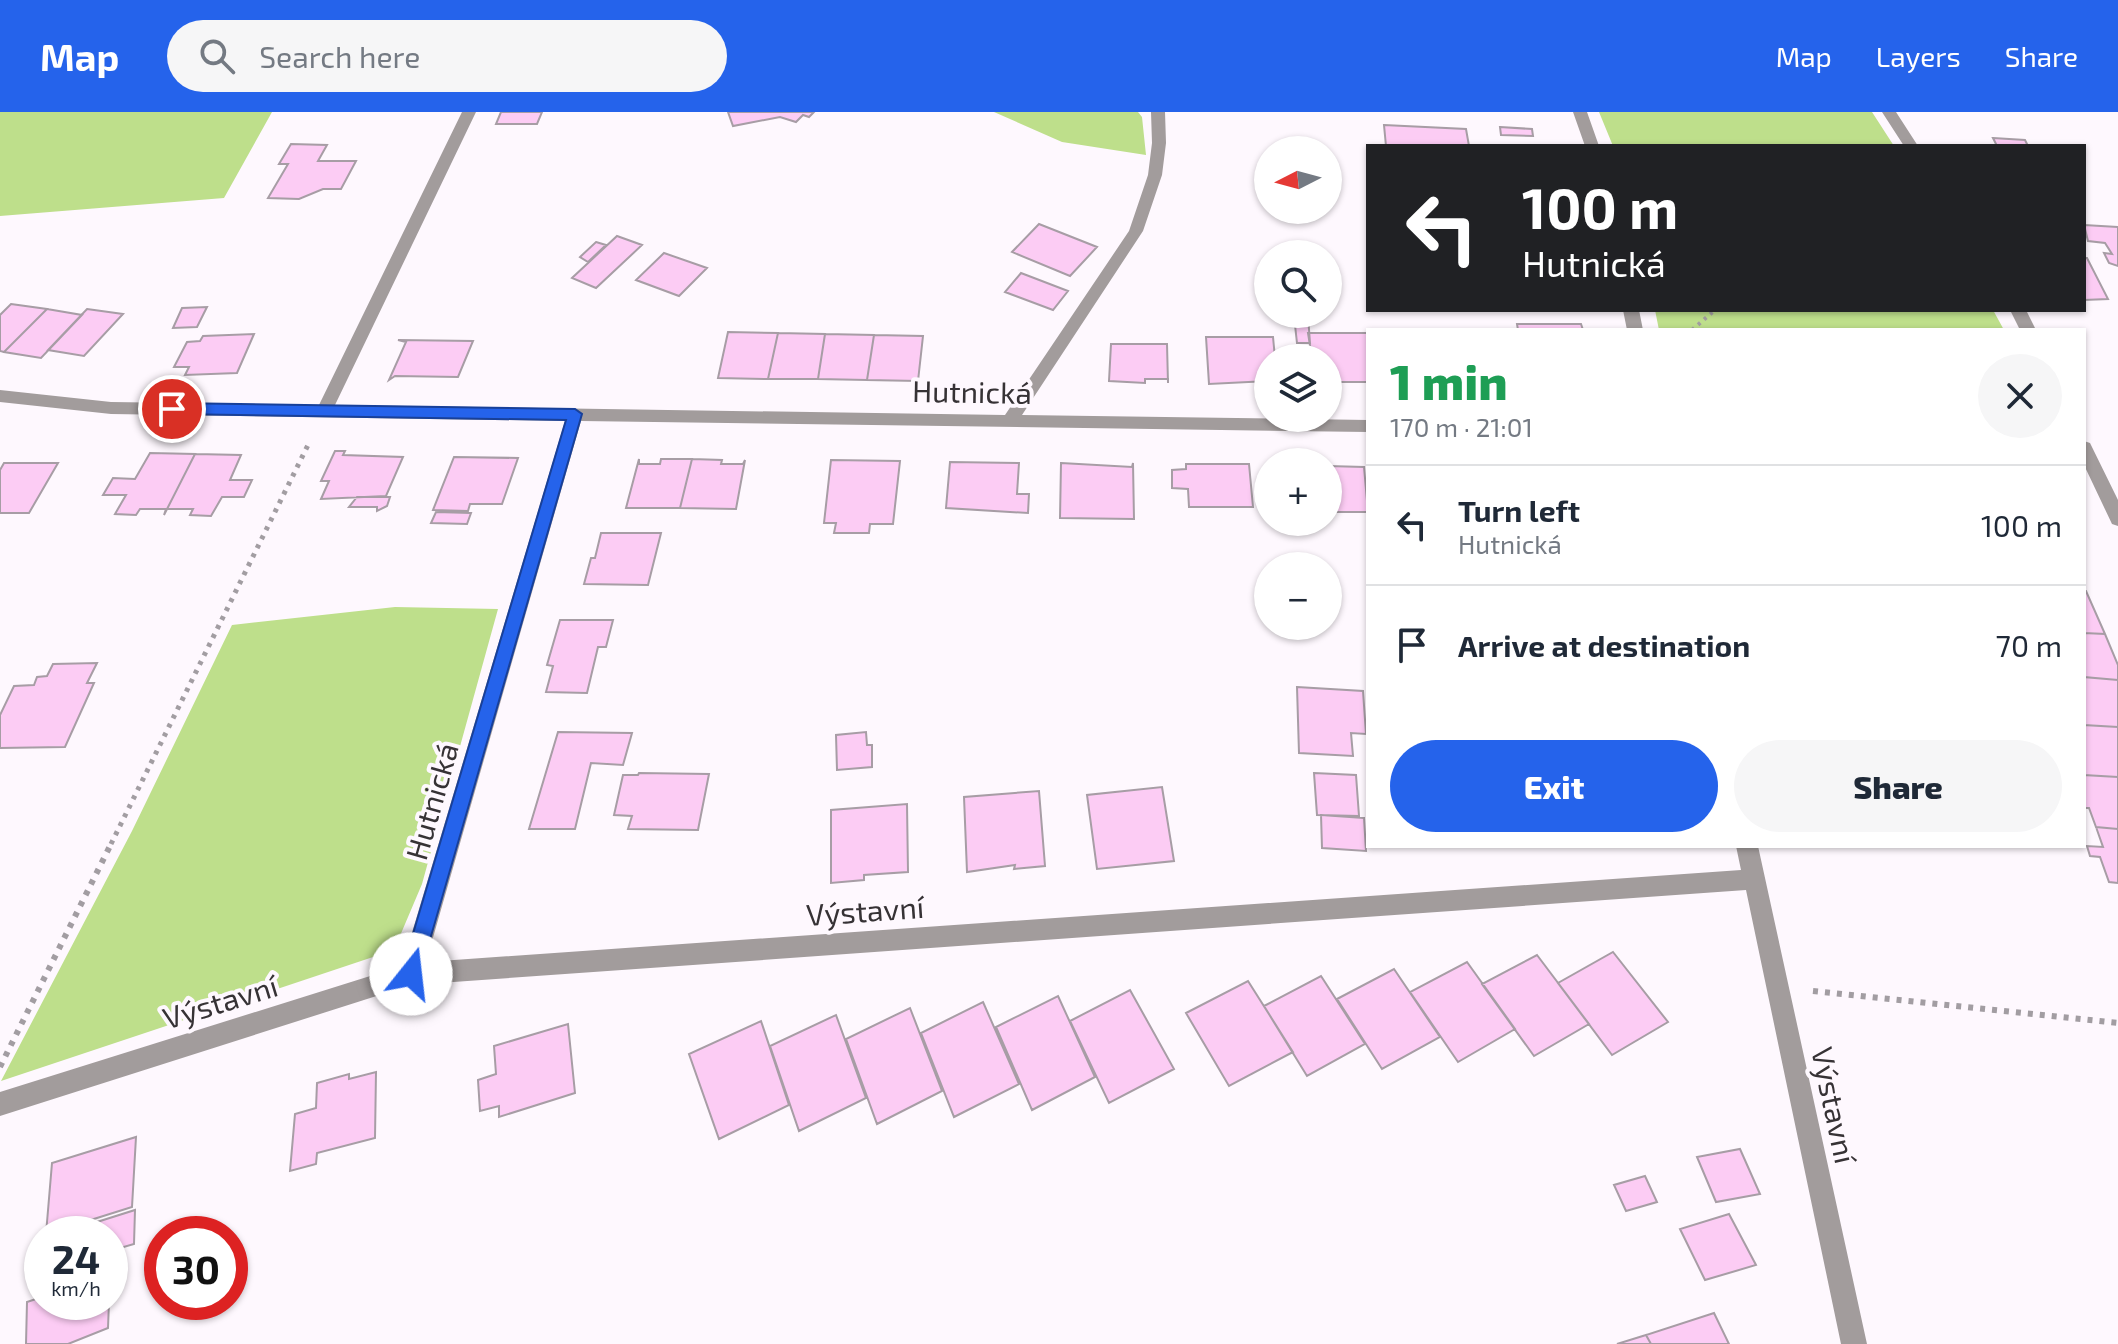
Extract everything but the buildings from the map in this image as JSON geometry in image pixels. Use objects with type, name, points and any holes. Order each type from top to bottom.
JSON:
[{"type":"street","points":[[324,411],[469,112]]},
{"type":"street","points":[[1009,422],[1136,231],[1155,175],[1159,143],[1158,112]]},
{"type":"street","points":[[1580,112],[1591,144]]},
{"type":"street","points":[[1889,112],[1910,144]]},
{"type":"street","name":"Hutnická","points":[[0,396],[111,408],[1366,426]]},
{"type":"street","name":"Hutnická","points":[[411,974],[575,414]]},
{"type":"street","points":[[2089,470],[2118,519]]},
{"type":"street","name":"Výstavní","points":[[1747,848],[1854,1344]]},
{"type":"street","name":"Výstavní","points":[[0,1104],[411,974],[1754,879]]},
{"type":"path","points":[[1694,328],[1713,312]]},
{"type":"path","points":[[0,1067],[324,411]]},
{"type":"path","points":[[1777,987],[2118,1023]]},
{"type":"green space","points":[[0,112],[272,112],[224,198],[0,216]]},
{"type":"green space","points":[[994,112],[1138,112],[1142,117],[1146,155],[1062,142]]},
{"type":"green space","points":[[1599,112],[1872,112],[1893,144],[1612,144]]},
{"type":"green space","points":[[1655,312],[1994,312],[2003,328],[1659,328]]},
{"type":"green space","points":[[395,607],[498,609],[422,884],[394,950],[1,1081],[132,831],[232,625]]},
{"type":"route","points":[[172,409],[575,414],[411,974]]}]
